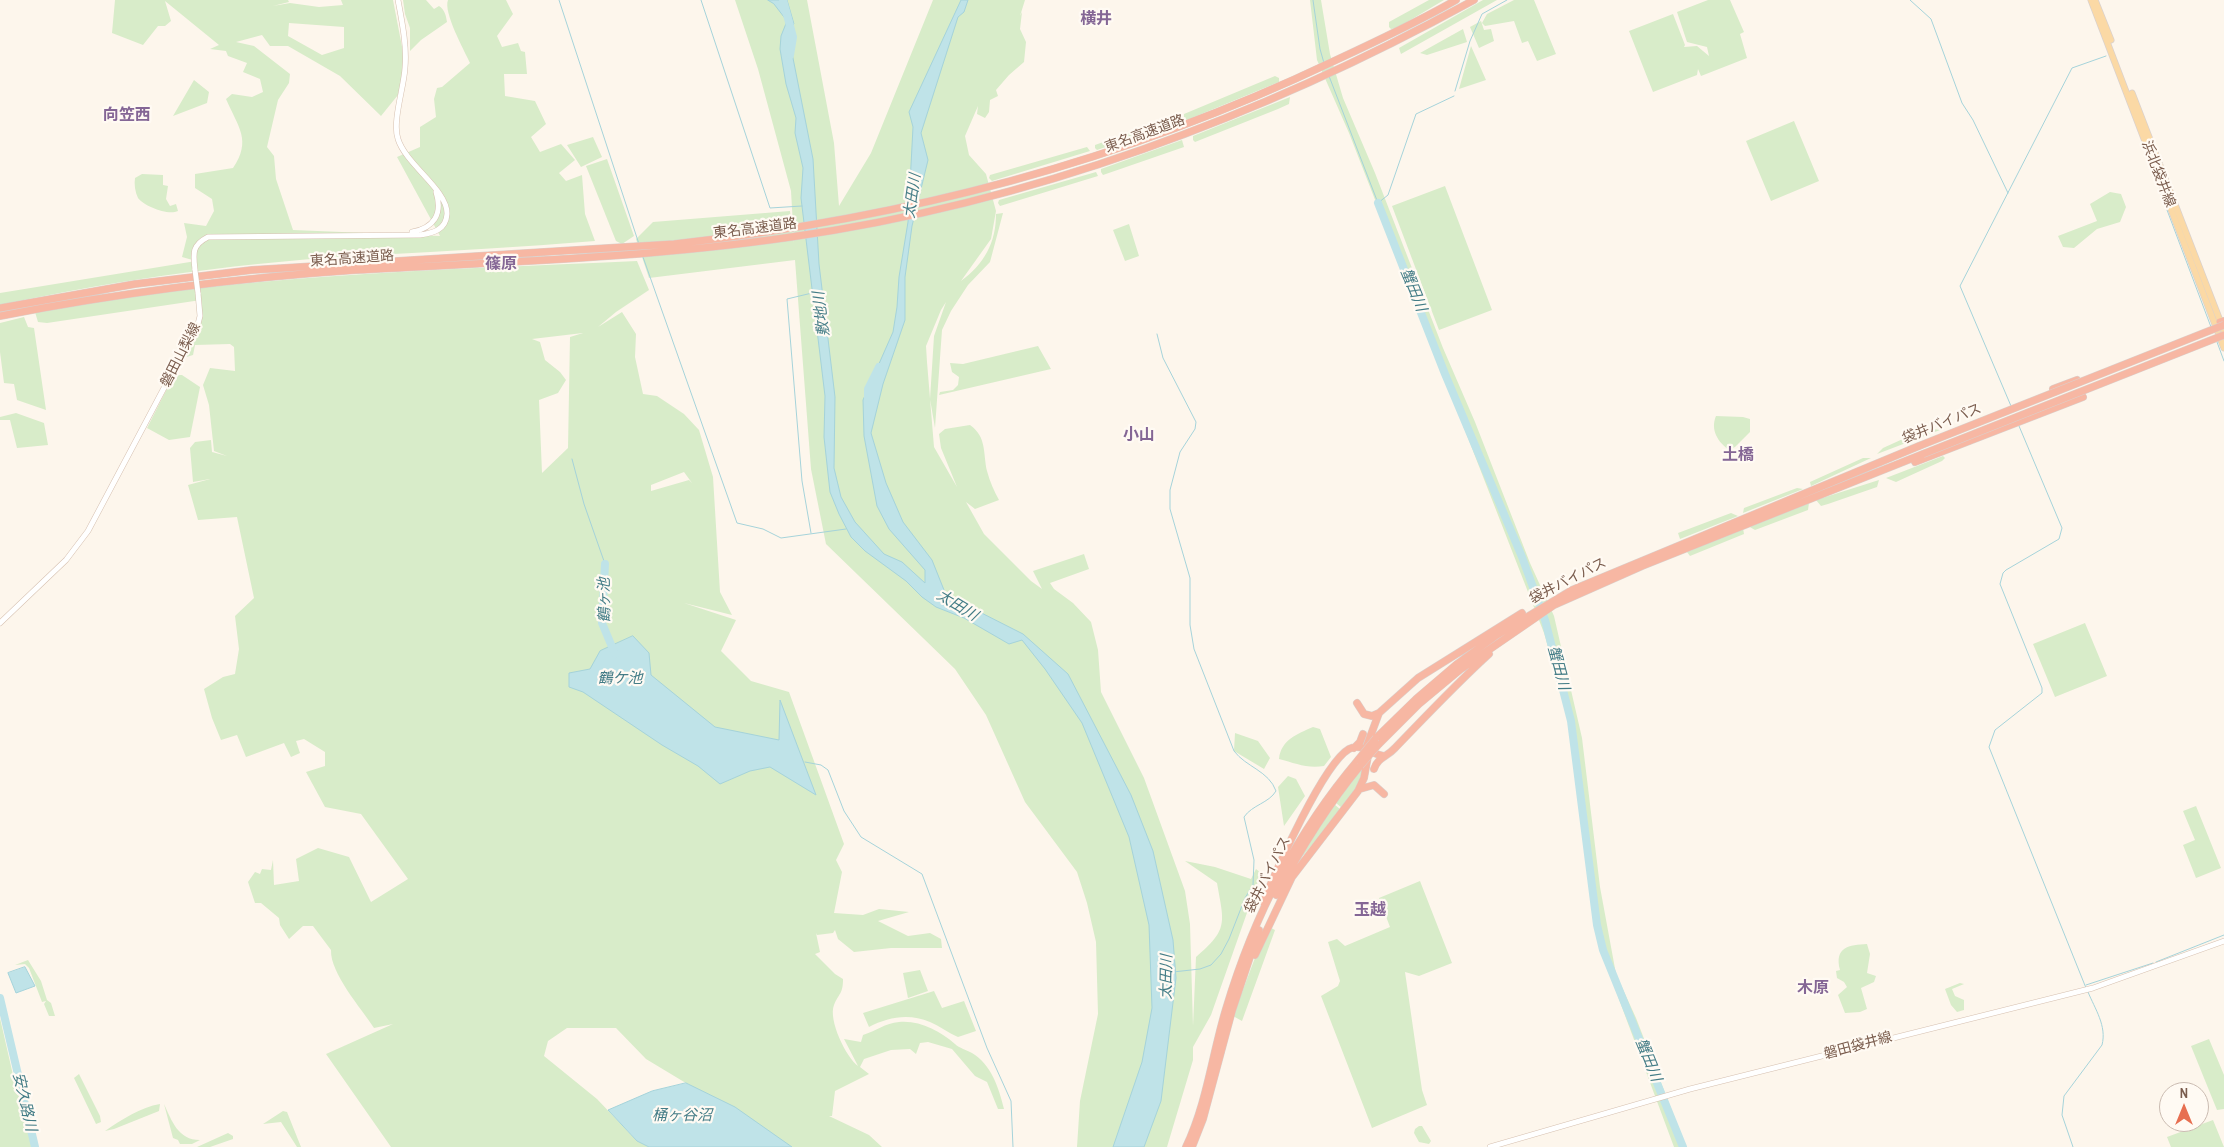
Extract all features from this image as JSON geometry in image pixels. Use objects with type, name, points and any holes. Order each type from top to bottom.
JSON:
[{"type":"highway","name":"東名高速道路","points":[[675,247],[790,228],[953,196],[1006,184],[1135,144],[1284,85],[1394,33],[1456,0]]},
{"type":"highway","name":"東名高速道路","points":[[0,316],[118,295],[244,279],[675,247],[791,237],[847,228],[951,205],[1106,162],[1287,93],[1397,41],[1474,0]]},
{"type":"highway","name":"東名高速道路","points":[[0,308],[135,284],[252,270],[353,262],[560,255]]},
{"type":"highway","name":"袋井バイパス","points":[[1573,593],[1919,444],[2223,323]]},
{"type":"highway","name":"袋井バイパス","points":[[1684,546],[1853,482],[2224,335]]},
{"type":"highway","points":[[1919,444],[2077,380]]},
{"type":"highway","points":[[1853,482],[1873,479],[2083,397]]},
{"type":"highway","points":[[1357,703],[1364,714],[1372,716],[1379,713],[1418,678],[1573,593]]},
{"type":"highway","points":[[1374,769],[1376,763],[1394,750],[1467,674],[1534,615],[1573,593]]},
{"type":"highway","name":"袋井バイパス","points":[[1186,1147],[1209,1079],[1226,1009],[1255,928],[1299,841],[1337,785],[1416,699],[1457,664],[1497,635],[1534,615]]},
{"type":"highway","points":[[1232,1011],[1264,932],[1292,877],[1358,790],[1364,778],[1367,752],[1379,713]]},
{"type":"highway","points":[[1255,928],[1268,889],[1300,821],[1330,771],[1347,751],[1360,742],[1363,734]]},
{"type":"highway","points":[[1353,748],[1384,756]]},
{"type":"highway","name":"袋井バイパス","points":[[1192,1147],[1212,1088],[1232,1011],[1259,930],[1304,844],[1359,763]]},
{"type":"highway","points":[[1358,790],[1374,785],[1384,794]]},
{"type":"main road","name":"磐田山梨線","points":[[0,623],[66,560],[88,532],[198,324],[200,316],[193,253],[195,246],[208,237],[431,233],[439,230],[444,224],[446,206],[435,189],[401,149],[397,137],[406,59],[398,0]]},
{"type":"main road","name":"浜北袋井線","points":[[2091,0],[2224,348]]},
{"type":"main road","name":"浜北袋井線","points":[[2095,0],[2223,323],[2224,331]]},
{"type":"main road","name":"磐田山梨線","points":[[404,234],[420,231],[432,225],[436,219],[439,205],[435,189]]},
{"type":"main road","name":"磐田袋井線","points":[[1490,1147],[1666,1096],[2093,988],[2224,941]]},
{"type":"green space","points":[[115,0],[288,0],[289,2],[273,6],[290,3],[319,7],[343,5],[341,0],[393,0],[404,57],[402,90],[381,116],[340,76],[288,46],[270,46],[262,35],[236,42],[254,46],[290,74],[289,83],[278,100],[267,147],[274,156],[276,179],[293,230],[440,236],[397,157],[420,147],[420,127],[436,117],[434,99],[437,88],[442,87],[470,63],[451,22],[447,6],[448,0],[506,0],[513,14],[497,36],[502,47],[518,43],[521,51],[525,52],[527,74],[504,74],[505,96],[535,101],[546,124],[531,137],[540,152],[561,144],[575,160],[559,173],[566,181],[582,175],[585,214],[595,241],[329,258],[187,272],[92,287],[0,305],[0,293],[196,261],[182,257],[187,237],[184,223],[206,226],[214,211],[212,199],[195,188],[195,174],[233,168],[239,158],[242,149],[241,134],[226,99],[232,94],[252,97],[263,92],[260,79],[243,72],[247,63],[228,56],[226,51],[210,49],[219,45],[165,1],[171,21],[165,26],[158,26],[143,45],[112,33]],"holes":[[[289,23],[344,27],[344,48],[322,55],[288,36]]]},
{"type":"green space","points":[[403,0],[426,0],[434,9],[439,6],[446,15],[447,22],[421,40],[410,51],[410,28]]},
{"type":"green space","points":[[735,0],[807,0],[834,143],[839,206],[871,153],[933,0],[1025,0],[1020,16],[1022,12],[1020,29],[1026,42],[1024,62],[996,90],[998,96],[990,100],[989,112],[985,118],[977,114],[978,106],[965,136],[969,155],[986,174],[996,211],[991,239],[961,281],[976,267],[987,252],[994,234],[996,214],[1003,213],[990,262],[968,285],[951,311],[942,330],[935,428],[930,400],[934,447],[957,487],[941,448],[939,434],[945,429],[970,425],[979,435],[982,440],[987,471],[999,500],[975,509],[966,502],[984,534],[1031,581],[1042,589],[1033,571],[1084,554],[1089,569],[1050,583],[1054,589],[1073,603],[1091,622],[1098,650],[1101,692],[1144,778],[1185,891],[1190,924],[1193,1026],[1196,957],[1219,932],[1222,917],[1217,883],[1185,861],[1215,867],[1251,879],[1256,869],[1261,873],[1211,1015],[1193,1047],[1193,1060],[1167,1147],[1077,1147],[1080,1101],[1098,1014],[1096,942],[1087,903],[1077,872],[1025,802],[986,715],[955,669],[826,544],[811,469],[795,260],[649,278],[636,239],[653,222],[790,211],[794,243],[791,191],[758,69]],"holes":[[[946,302],[934,336],[930,399],[926,346]]]},
{"type":"green space","points":[[1310,0],[1321,0],[1330,54],[1343,98],[1375,173],[1530,563],[1554,616],[1582,738],[1600,887],[1616,974],[1636,1018],[1686,1147],[1674,1147],[1598,943],[1569,720],[1544,633],[1349,133],[1317,60]]},
{"type":"green space","points":[[1429,0],[1444,0],[1397,28],[1391,29],[1389,27],[1389,22]]},
{"type":"green space","points":[[1483,0],[1497,0],[1401,54],[1399,48]]},
{"type":"green space","points":[[1514,0],[1534,0],[1556,54],[1537,61],[1528,41],[1522,43],[1514,21],[1485,26],[1482,23],[1487,14]]},
{"type":"green space","points":[[1708,0],[1730,0],[1744,32],[1740,34],[1747,58],[1701,76],[1698,69],[1697,75],[1653,92],[1629,31],[1673,14],[1685,45],[1684,47],[1697,46],[1709,56],[1707,47],[1687,42],[1677,12]]},
{"type":"green space","points":[[1481,21],[1484,30],[1491,29],[1494,41],[1479,48],[1470,27]]},
{"type":"green space","points":[[1463,29],[1467,42],[1427,55],[1420,53]]},
{"type":"green space","points":[[1471,46],[1486,80],[1459,89]]},
{"type":"green space","points":[[1275,76],[1279,78],[1279,82],[1187,120],[1184,118],[1184,114]]},
{"type":"green space","points":[[194,80],[209,92],[207,103],[173,116]]},
{"type":"green space","points":[[1290,97],[1289,104],[1278,109],[1195,142],[1193,140],[1193,136]]},
{"type":"green space","points":[[1176,116],[1178,122],[1097,150],[1095,148],[1095,145]]},
{"type":"green space","points":[[1794,121],[1819,181],[1771,201],[1746,141]]},
{"type":"green space","points":[[593,137],[602,157],[581,167],[567,145]]},
{"type":"green space","points":[[1182,140],[1184,147],[1103,175],[1101,172],[1101,169]]},
{"type":"green space","points":[[1087,147],[1090,151],[992,181],[989,178],[990,175]]},
{"type":"green space","points":[[607,159],[634,236],[622,244],[616,241],[586,166]]},
{"type":"green space","points":[[1096,172],[1098,176],[1000,206],[998,203],[999,200]]},
{"type":"green space","points":[[142,174],[163,175],[163,185],[168,186],[166,199],[170,206],[176,204],[178,211],[168,212],[156,209],[138,198],[135,178]]},
{"type":"green space","points":[[1445,186],[1492,310],[1439,330],[1392,206]]},
{"type":"green space","points":[[2110,192],[2121,194],[2126,207],[2120,222],[2097,229],[2074,248],[2063,247],[2058,236],[2097,221],[2090,204]]},
{"type":"green space","points":[[1129,224],[1139,256],[1125,261],[1113,230]]},
{"type":"green space","points":[[637,261],[649,290],[616,312],[598,327],[622,312],[636,334],[635,357],[643,394],[657,396],[684,414],[699,430],[713,477],[720,592],[732,615],[684,603],[736,620],[721,651],[751,681],[789,692],[844,844],[836,860],[842,872],[834,913],[863,915],[879,909],[909,912],[878,921],[908,936],[930,933],[941,939],[942,948],[891,948],[854,952],[838,939],[835,930],[833,933],[817,935],[816,933],[820,952],[815,954],[835,974],[843,979],[841,991],[834,1005],[833,1012],[839,1038],[848,1055],[858,1066],[844,1039],[861,1042],[863,1035],[894,1023],[907,1022],[929,1027],[959,1047],[972,1053],[984,1063],[997,1085],[1004,1109],[998,1109],[987,1082],[975,1076],[952,1049],[928,1042],[920,1043],[916,1054],[910,1049],[891,1050],[864,1059],[860,1067],[869,1074],[835,1091],[832,1116],[829,1116],[869,1135],[882,1147],[792,1147],[646,1059],[616,1028],[567,1028],[548,1041],[544,1056],[597,1099],[637,1141],[649,1147],[391,1147],[326,1054],[393,1024],[374,1028],[341,980],[335,969],[331,950],[313,926],[303,926],[289,939],[280,925],[279,918],[261,903],[255,903],[248,882],[255,872],[260,874],[262,869],[271,870],[273,860],[274,885],[299,881],[296,859],[318,848],[349,857],[371,902],[408,879],[361,814],[325,807],[306,772],[325,766],[325,752],[304,739],[296,741],[300,753],[291,757],[284,743],[246,757],[237,735],[221,740],[212,718],[204,689],[223,677],[235,674],[239,649],[235,616],[254,598],[237,517],[198,520],[188,485],[210,479],[193,482],[190,448],[195,442],[211,440],[212,452],[227,456],[214,451],[209,405],[203,385],[210,368],[235,371],[234,347],[230,344],[195,345],[193,355],[183,358],[198,324],[201,300],[47,323],[38,322],[35,312],[185,290],[260,282],[411,271]],"holes":[[[583,333],[570,337],[568,448],[542,473],[539,400],[558,393],[566,380],[560,372],[545,360],[540,342],[532,339]],[[684,472],[692,483],[689,480],[651,491],[651,485]]]},
{"type":"green space","points":[[24,317],[28,327],[34,328],[46,410],[17,400],[14,384],[4,383],[0,352],[0,323]]},
{"type":"green space","points":[[1038,346],[1051,369],[939,395],[940,392],[953,390],[958,385],[959,377],[952,372],[950,363],[963,364]]},
{"type":"green space","points":[[174,375],[182,375],[200,387],[190,437],[169,440],[147,428]]},
{"type":"green space","points":[[16,413],[44,423],[48,445],[17,448],[10,420],[0,420],[0,417]]},
{"type":"green space","points":[[1716,416],[1750,419],[1750,432],[1735,447],[1729,450],[1716,435],[1714,421]]},
{"type":"green space","points":[[1927,428],[1940,430],[1877,454],[1883,448]]},
{"type":"green space","points":[[1943,456],[1945,458],[1942,461],[1896,482],[1886,478]]},
{"type":"green space","points":[[1863,458],[1871,458],[1811,486],[1810,482]]},
{"type":"green space","points":[[1879,480],[1877,487],[1828,504],[1821,506],[1816,500]]},
{"type":"green space","points":[[1797,488],[1803,489],[1743,513],[1744,508]]},
{"type":"green space","points":[[1809,503],[1808,510],[1755,530],[1748,526]]},
{"type":"green space","points":[[1731,513],[1738,516],[1680,539],[1678,533]]},
{"type":"green space","points":[[1743,528],[1744,534],[1690,556],[1687,552]]},
{"type":"green space","points":[[2085,623],[2107,676],[2055,697],[2033,644]]},
{"type":"green space","points":[[1313,727],[1320,729],[1331,757],[1324,766],[1307,766],[1279,759],[1280,752],[1286,742]]},
{"type":"green space","points":[[1235,733],[1258,741],[1270,758],[1264,769],[1234,751]]},
{"type":"green space","points":[[1361,768],[1364,769],[1363,780],[1343,809],[1335,802]]},
{"type":"green space","points":[[1288,776],[1296,779],[1305,796],[1284,826],[1278,787]]},
{"type":"green space","points":[[1334,804],[1341,810],[1297,863]]},
{"type":"green space","points":[[2196,806],[2221,868],[2196,878],[2183,845],[2195,840],[2183,811]]},
{"type":"green space","points":[[1420,881],[1452,963],[1419,976],[1405,972],[1422,1090],[1427,1105],[1372,1128],[1321,996],[1338,986],[1340,981],[1328,942],[1337,939],[1345,946],[1390,927],[1379,898]]},
{"type":"green space","points":[[1267,926],[1275,930],[1242,1021],[1233,1016]]},
{"type":"green space","points":[[1867,944],[1870,954],[1867,973],[1876,976],[1874,982],[1861,988],[1867,1009],[1860,1012],[1845,1013],[1838,995],[1847,987],[1844,982],[1837,978],[1836,971],[1840,970],[1839,956],[1841,952],[1849,947]]},
{"type":"green space","points":[[28,960],[41,981],[55,1016],[49,1016],[44,1004],[46,1001],[42,1002],[29,968],[25,964],[15,965]]},
{"type":"green space","points":[[920,970],[928,991],[908,998],[903,973]]},
{"type":"green space","points":[[1960,983],[1964,984],[1952,989],[1955,996],[1964,1000],[1964,1010],[1957,1012],[1951,1005],[1945,989]]},
{"type":"green space","points":[[934,991],[942,1008],[964,1001],[976,1031],[958,1037],[930,1022],[906,1017],[891,1019],[869,1027],[863,1013]]},
{"type":"green space","points":[[0,1018],[13,1075],[34,1147],[0,1147]]},
{"type":"green space","points":[[2209,1039],[2224,1075],[2224,1109],[2217,1110],[2209,1090],[2209,1082],[2206,1082],[2191,1046]]},
{"type":"green space","points":[[79,1074],[100,1116],[101,1122],[96,1124],[74,1078]]},
{"type":"green space","points":[[160,1104],[159,1111],[105,1131],[138,1111]]},
{"type":"green space","points":[[164,1104],[173,1123],[181,1133],[186,1137],[200,1140],[192,1144],[180,1144],[178,1140],[173,1138]]},
{"type":"green space","points":[[283,1111],[287,1112],[301,1147],[297,1147],[281,1122],[263,1124]]},
{"type":"green space","points":[[2213,1120],[2224,1147],[2171,1147],[2167,1137],[2181,1132],[2209,1132],[2209,1121]]},
{"type":"green space","points":[[1422,1126],[1431,1141],[1429,1144],[1419,1142],[1414,1133],[1415,1129]]},
{"type":"green space","points":[[228,1133],[233,1136],[233,1139],[210,1147],[197,1147]]},
{"type":"water","points":[[768,0],[787,0],[794,24],[792,26],[791,48],[813,159],[819,264],[835,397],[834,468],[841,497],[855,522],[884,554],[902,562],[925,583],[925,570],[889,529],[877,506],[864,436],[863,400],[893,332],[897,307],[899,277],[908,222],[913,127],[909,112],[961,0],[968,0],[964,12],[958,17],[921,133],[928,160],[912,226],[905,277],[905,320],[883,384],[871,433],[886,483],[903,522],[932,560],[946,595],[1023,634],[1068,674],[1131,795],[1153,851],[1173,940],[1176,978],[1161,1101],[1144,1147],[1113,1147],[1142,1062],[1152,1008],[1149,925],[1129,837],[1082,723],[1045,669],[1022,640],[1009,644],[964,618],[936,607],[922,597],[906,581],[865,551],[851,537],[830,492],[824,437],[825,396],[801,198],[803,168],[795,133],[796,118],[786,84],[780,49],[781,36],[787,21],[774,4]]},
{"type":"water","name":"鶴ケ池","points":[[633,636],[649,653],[651,675],[715,727],[779,740],[780,700],[816,795],[770,767],[750,771],[720,784],[698,766],[662,745],[583,692],[569,687],[569,673],[590,669],[600,651]]},
{"type":"water","points":[[25,967],[35,986],[16,993],[8,973]]},
{"type":"water","name":"桶ヶ谷沼","points":[[686,1083],[735,1107],[792,1147],[649,1147],[637,1141],[608,1110],[652,1091]]},
{"type":"waterway","points":[[559,0],[639,244]]},
{"type":"waterway","points":[[701,0],[770,208],[802,206]]},
{"type":"waterway","name":"敷地川","points":[[783,0],[793,37],[790,55]]},
{"type":"waterway","points":[[1313,0],[1320,49],[1324,63]]},
{"type":"waterway","points":[[1455,91],[1470,41],[1482,14],[1507,0]]},
{"type":"waterway","points":[[1910,0],[1931,19],[1962,103],[1973,120],[2008,193]]},
{"type":"waterway","points":[[2011,406],[1960,286],[2072,68],[2106,56]]},
{"type":"waterway","name":"蟹田川","points":[[1329,76],[1378,203],[1388,195],[1416,114],[1454,96]]},
{"type":"waterway","points":[[2161,194],[2211,327]]},
{"type":"waterway","name":"蟹田川","points":[[1378,203],[1445,374],[1522,557],[1545,620],[1571,721],[1597,925],[1603,950],[1683,1147]]},
{"type":"waterway","points":[[643,257],[737,523],[763,529],[781,538],[846,529]]},
{"type":"waterway","points":[[811,533],[802,481],[787,299],[812,293]]},
{"type":"waterway","points":[[1157,334],[1163,358],[1196,422],[1195,429],[1180,452],[1170,490],[1170,509],[1190,578],[1190,625],[1194,649],[1234,751],[1263,774],[1273,784],[1276,791],[1244,817],[1254,860],[1253,885],[1245,898],[1221,954],[1211,965],[1200,969],[1173,972]]},
{"type":"waterway","points":[[2217,342],[2224,361]]},
{"type":"waterway","name":"太田川","points":[[868,398],[868,389],[879,367]]},
{"type":"waterway","points":[[2019,426],[2062,528],[2059,539],[2003,573],[2000,584],[2042,688],[2042,693],[1995,730],[1989,747],[2086,988]]},
{"type":"waterway","points":[[572,459],[584,504],[605,564]]},
{"type":"waterway","name":"鶴ヶ池","points":[[605,564],[602,623],[615,654]]},
{"type":"waterway","points":[[805,762],[821,765],[828,770],[844,811],[861,837],[922,874],[987,1048],[1011,1101],[1013,1147]]},
{"type":"waterway","points":[[2156,962],[2224,935]]},
{"type":"waterway","points":[[2086,985],[2153,963]]},
{"type":"waterway","points":[[2073,1147],[2062,1115],[2064,1096],[2102,1045],[2103,1038],[2102,1024],[2088,992]]},
{"type":"waterway","name":"安久路川","points":[[0,998],[35,1147]]},
{"type":"district","name":"横井","points":[[1096,20]]},
{"type":"district","name":"向笠西","points":[[127,116]]},
{"type":"district","name":"篠原","points":[[501,265]]},
{"type":"district","name":"小山","points":[[1139,436]]},
{"type":"district","name":"土橋","points":[[1738,456]]},
{"type":"district","name":"玉越","points":[[1370,911]]},
{"type":"district","name":"木原","points":[[1813,989]]}]
